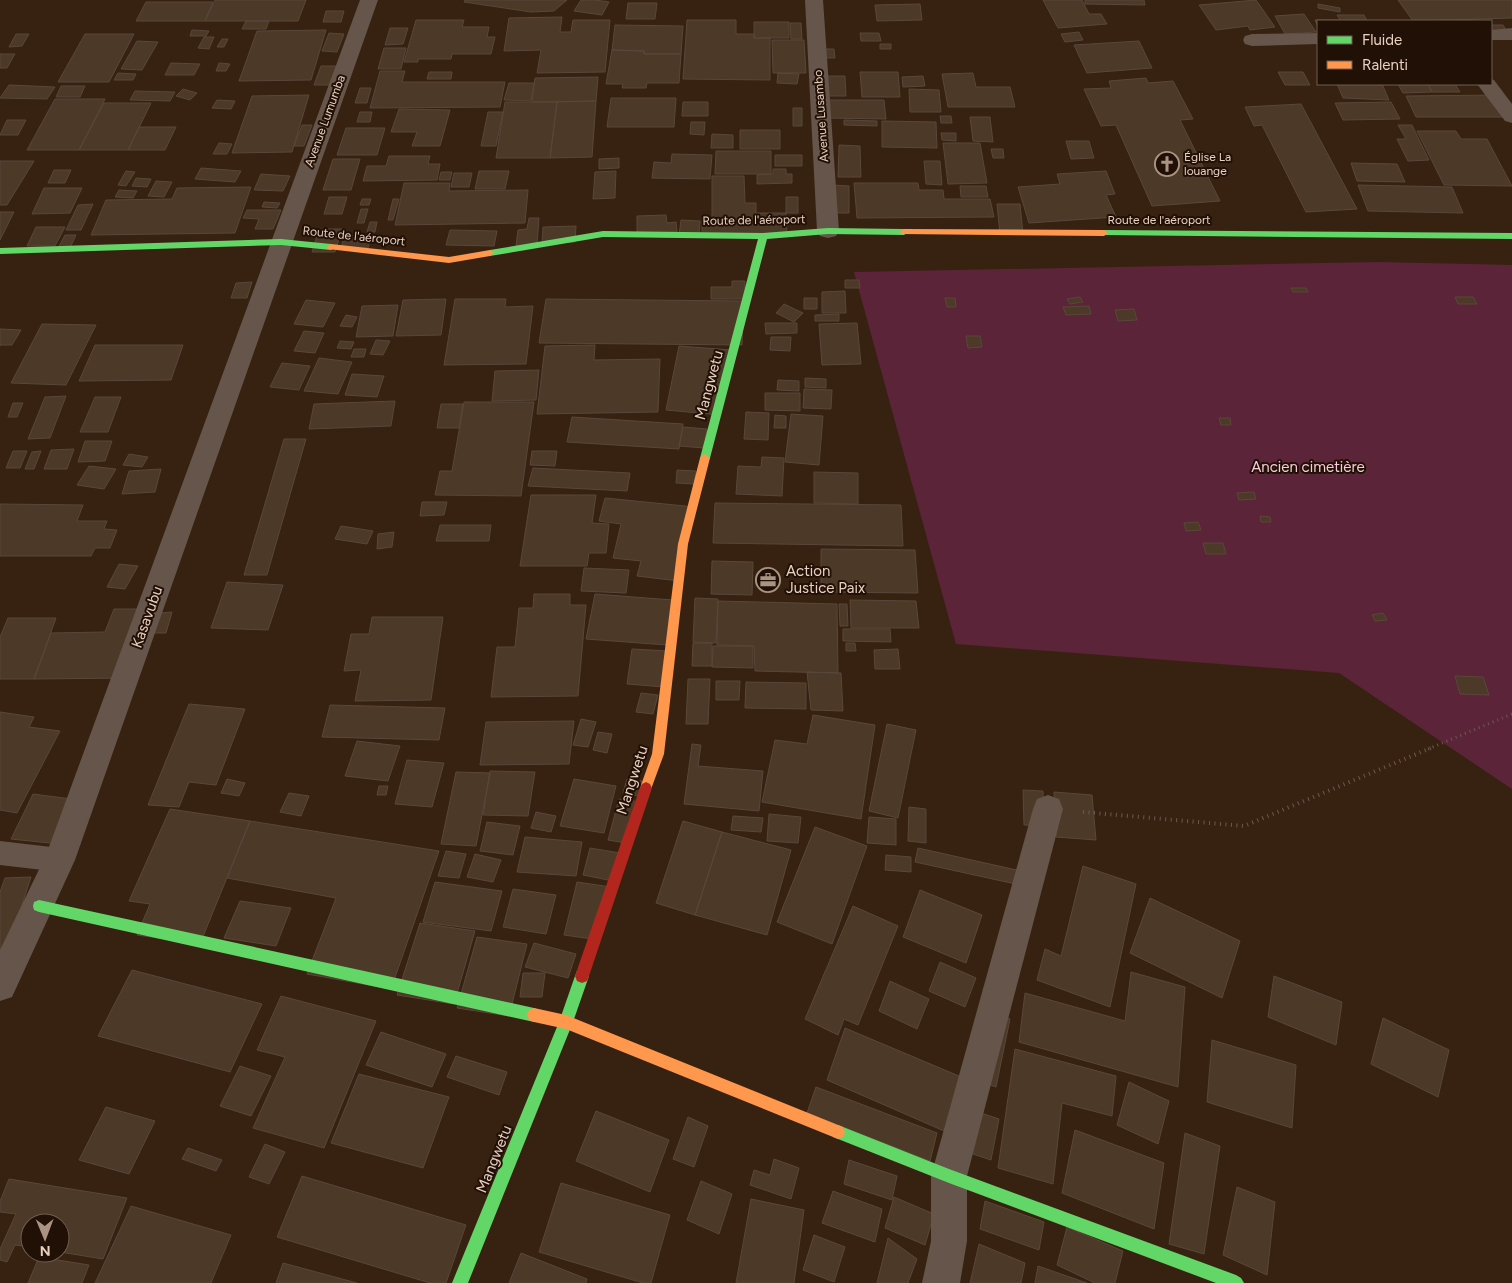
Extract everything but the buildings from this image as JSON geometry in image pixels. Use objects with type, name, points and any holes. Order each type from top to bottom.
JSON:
[{"type":"street","name":"Avenue Lumumba","points":[[281,242],[369,0]]},
{"type":"street","name":"Avenue Lusambo","points":[[814,0],[828,231]]},
{"type":"street","points":[[1492,35],[1512,34]]},
{"type":"street","points":[[1252,40],[1317,39]]},
{"type":"street","points":[[1488,85],[1512,118]]},
{"type":"street","name":"Route de l'aéroport","points":[[0,251],[281,242],[449,260],[603,234],[763,236],[828,231],[1512,236]]},
{"type":"street","name":"Mangwetu","points":[[460,1283],[566,1022],[658,754],[683,544],[763,236]]},
{"type":"street","name":"Kasavubu","points":[[0,985],[60,860],[281,242]]},
{"type":"street","points":[[941,1283],[949,1242],[949,1176],[1048,809]]},
{"type":"street","points":[[39,906],[566,1022],[949,1176],[1236,1283]]},
{"type":"lane","points":[[0,853],[60,860]]},
{"type":"path","points":[[1048,809],[1244,826],[1512,714]]},
{"type":"green space","name":"Ancien cimetière","points":[[1378,262],[1512,265],[1512,789],[1339,673],[956,644],[854,272]]},
{"type":"traffic: fast","points":[[490,253],[603,234],[763,236],[828,231],[904,232]]},
{"type":"traffic: fast","points":[[1104,233],[1512,236]]},
{"type":"traffic: fast","points":[[705,458],[763,236]]},
{"type":"traffic: fast","points":[[0,251],[281,242],[331,247]]},
{"type":"traffic: fast","points":[[39,906],[534,1015]]},
{"type":"traffic: fast","points":[[460,1283],[566,1022],[582,976]]},
{"type":"traffic: fast","points":[[838,1132],[949,1176],[1236,1283]]},
{"type":"traffic: slow","points":[[904,232],[1104,233]]},
{"type":"traffic: slow","points":[[331,247],[449,260],[490,253]]},
{"type":"traffic: slow","points":[[646,788],[658,754],[683,544],[705,458]]},
{"type":"traffic: slow","points":[[534,1015],[566,1022],[838,1132]]},
{"type":"traffic: jam","points":[[582,976],[646,788]]},
{"type":"place","name":"Église La louange","points":[[1167,164]]},
{"type":"place","name":"Action Justice Paix","points":[[768,580]]}]
